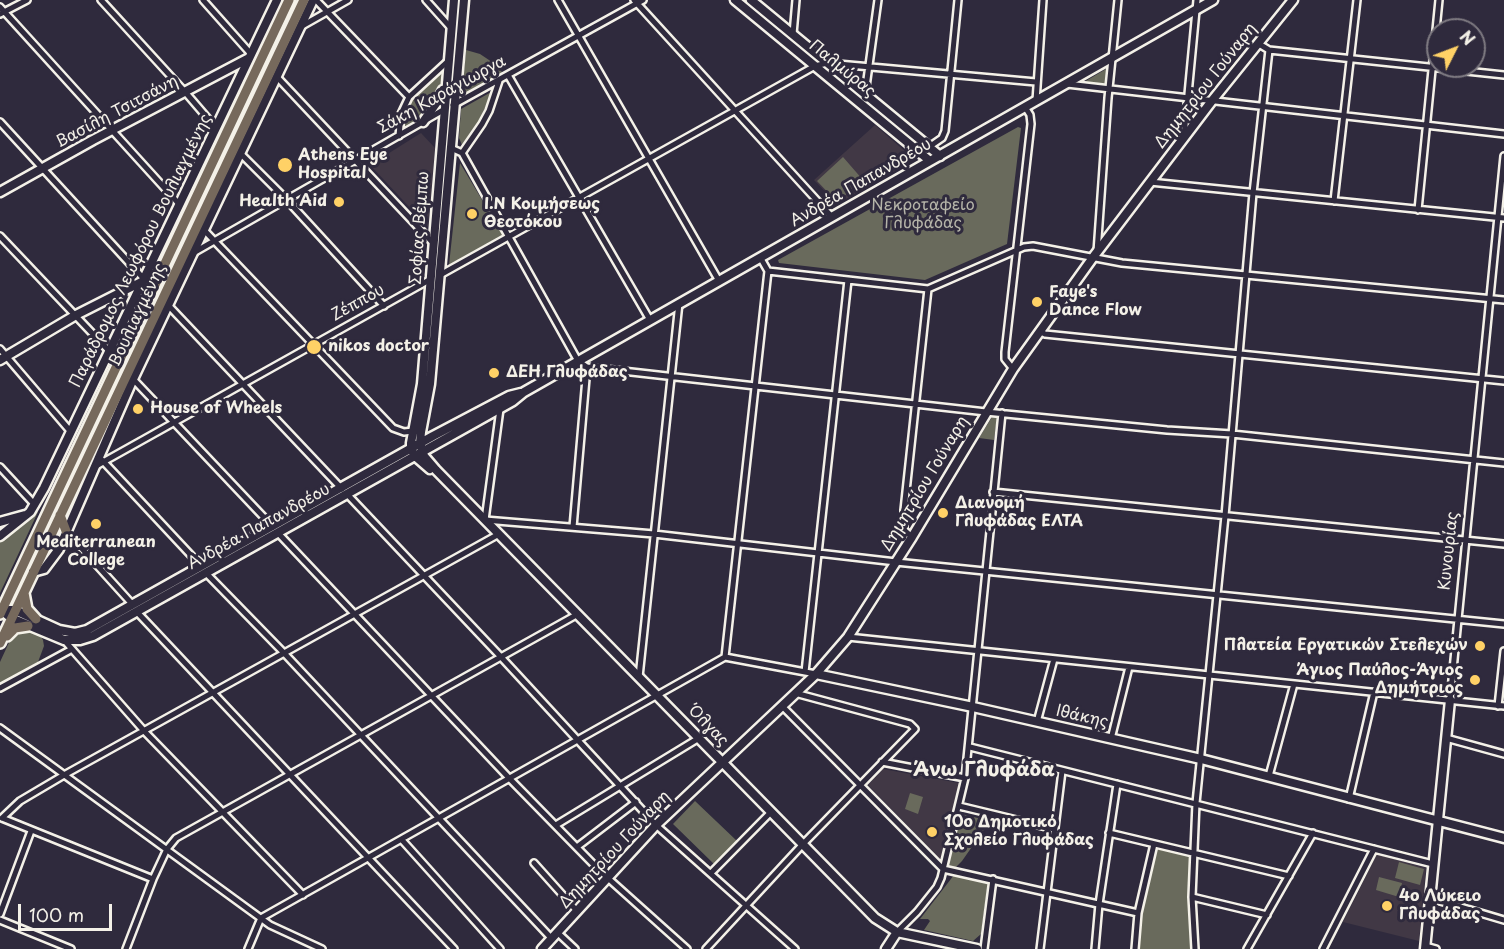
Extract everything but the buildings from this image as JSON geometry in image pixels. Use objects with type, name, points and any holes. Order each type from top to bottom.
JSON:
[{"type":"main road","name":"Παράδρομος Λεωφόρου Βουλιαγμένης","points":[[0,536],[28,514],[35,505],[277,0]]},
{"type":"main road","name":"Βουλιαγμένης","points":[[1,611],[289,0]]},
{"type":"main road","name":"Βουλιαγμένης","points":[[0,644],[304,0]]},
{"type":"main road","points":[[33,572],[44,569],[59,549],[94,468],[102,459],[134,379],[168,305],[314,0]]},
{"type":"main road","name":"Σοφίας Βέμπω","points":[[417,450],[413,431],[422,384],[447,62],[454,0]]},
{"type":"main road","name":"Σοφίας Βέμπω","points":[[417,450],[430,384],[464,0]]},
{"type":"main road","name":"Παλμύρας","points":[[735,0],[930,161]]},
{"type":"main road","name":"Παλμύρας","points":[[751,0],[940,156]]},
{"type":"main road","name":"Ανδρέα Παπανδρέου","points":[[417,450],[500,409],[524,392],[679,303],[1213,0]]},
{"type":"main road","name":"Δημητρίου Γούναρη","points":[[542,949],[656,825],[816,675],[848,637],[912,537],[986,412],[1039,331],[1211,102],[1293,0]]},
{"type":"main road","name":"Βασίλη Τσιτσάνη","points":[[0,192],[113,129],[186,93],[250,56]]},
{"type":"main road","points":[[423,122],[446,84]]},
{"type":"main road","points":[[2,355],[161,272]]},
{"type":"main road","points":[[120,293],[125,294],[133,302]]},
{"type":"main road","name":"Ανδρέα Παπανδρέου","points":[[32,622],[64,640],[87,639],[135,609],[509,396],[524,392]]},
{"type":"main road","name":"Όλγας","points":[[417,450],[875,918],[897,932],[977,949]]},
{"type":"main road","points":[[0,522],[28,514]]},
{"type":"main road","points":[[60,515],[66,531]]},
{"type":"main road","points":[[0,644],[15,628],[32,622],[24,591]]},
{"type":"main road","name":"Ανδρέα Παπανδρέου","points":[[1,611],[59,630],[80,633],[135,609]]},
{"type":"main road","name":"Ιθάκης","points":[[816,675],[973,707],[1201,759],[1504,838]]},
{"type":"main road","name":"Κυνουρίας","points":[[1425,947],[1450,700]]},
{"type":"main road","points":[[886,949],[897,932]]},
{"type":"street","points":[[27,0],[1,11],[113,129],[179,204]]},
{"type":"street","points":[[101,0],[216,129]]},
{"type":"street","points":[[203,0],[250,56]]},
{"type":"street","points":[[314,0],[409,97]]},
{"type":"street","points":[[302,26],[348,0]]},
{"type":"street","points":[[426,0],[451,28]]},
{"type":"street","points":[[558,0],[719,281]]},
{"type":"street","name":"Σάκη Καράγιωργα","points":[[193,253],[443,110],[579,36],[635,2],[643,0]]},
{"type":"street","points":[[793,34],[796,0]]},
{"type":"street","points":[[865,94],[878,0]]},
{"type":"street","points":[[929,147],[942,138],[945,131],[958,0]]},
{"type":"street","points":[[1036,101],[1043,0]]},
{"type":"street","points":[[1096,255],[1118,0]]},
{"type":"street","points":[[1184,138],[1197,0]]},
{"type":"street","points":[[1334,201],[1357,0]]},
{"type":"street","points":[[1437,18],[1439,0]]},
{"type":"street","points":[[635,2],[832,217]]},
{"type":"street","points":[[1259,44],[1269,50],[1426,66]]},
{"type":"street","points":[[1195,949],[1192,897],[1196,803],[1225,516],[1253,193],[1269,50]]},
{"type":"street","points":[[399,136],[401,114],[409,97],[447,62]]},
{"type":"street","name":"Ζέππου","points":[[102,459],[174,423],[815,66],[827,63],[870,66],[1036,82]]},
{"type":"street","points":[[1486,73],[1504,75]]},
{"type":"street","points":[[508,75],[650,320]]},
{"type":"street","points":[[276,77],[434,244]]},
{"type":"street","points":[[1418,210],[1431,78]]},
{"type":"street","points":[[462,153],[489,111],[499,81]]},
{"type":"street","points":[[1065,84],[1504,135]]},
{"type":"street","points":[[1013,369],[1005,359],[1005,352],[1031,124],[1026,107]]},
{"type":"street","points":[[0,122],[144,279]]},
{"type":"street","points":[[451,148],[462,153],[578,361],[586,366],[986,412],[1167,430],[1232,434],[1504,463]]},
{"type":"street","points":[[240,153],[287,200],[384,306]]},
{"type":"street","name":"Κυνουρίας","points":[[1450,700],[1490,298],[1501,218],[1504,156]]},
{"type":"street","points":[[1150,182],[1501,218]]},
{"type":"street","points":[[204,230],[393,428],[404,432],[413,431]]},
{"type":"street","points":[[0,236],[110,352]]},
{"type":"street","points":[[768,271],[928,289],[1017,250],[1033,246],[1096,255],[1122,263],[1504,300]]},
{"type":"street","points":[[248,949],[261,918],[725,657],[768,271],[760,257]]},
{"type":"street","points":[[805,672],[848,280]]},
{"type":"street","points":[[912,537],[907,534],[903,525],[928,289]]},
{"type":"street","points":[[639,676],[679,303]]},
{"type":"street","points":[[168,305],[579,740],[656,825],[795,949]]},
{"type":"street","points":[[1039,331],[1045,334],[1504,381]]},
{"type":"street","points":[[2,355],[71,432]]},
{"type":"street","points":[[573,527],[586,366]]},
{"type":"street","points":[[134,379],[510,779],[608,878],[687,949]]},
{"type":"street","points":[[500,409],[486,520],[654,534],[896,562],[1504,624]]},
{"type":"street","points":[[897,932],[928,898],[944,869],[965,778],[970,747],[1002,412]]},
{"type":"street","points":[[102,459],[203,570],[440,818],[555,936],[575,949]]},
{"type":"street","points":[[0,467],[35,505]]},
{"type":"street","points":[[993,492],[1504,544]]},
{"type":"street","points":[[66,531],[135,609],[454,949]]},
{"type":"street","points":[[153,879],[1,818],[20,801],[64,775],[499,534]]},
{"type":"street","points":[[126,949],[153,879],[167,849],[176,838],[578,614]]},
{"type":"street","points":[[848,637],[1501,706],[1504,651]]},
{"type":"street","points":[[64,640],[145,732],[303,894]]},
{"type":"street","points":[[0,688],[72,649]]},
{"type":"street","name":"Ιθάκης","points":[[725,657],[816,675]]},
{"type":"street","points":[[1037,722],[1054,659]]},
{"type":"street","points":[[1111,739],[1129,667]]},
{"type":"street","points":[[1269,776],[1294,684]]},
{"type":"street","points":[[1349,799],[1374,692]]},
{"type":"street","points":[[706,949],[859,784],[913,732],[914,727],[795,693]]},
{"type":"street","points":[[782,706],[944,869],[1138,913]]},
{"type":"street","points":[[0,728],[261,918],[283,932],[322,949]]},
{"type":"street","points":[[556,825],[699,738]]},
{"type":"street","points":[[1446,738],[1504,754]]},
{"type":"street","points":[[970,747],[1433,864]]},
{"type":"street","points":[[882,762],[965,778]]},
{"type":"street","points":[[1040,949],[1062,771]]},
{"type":"street","points":[[1095,949],[1099,904],[1117,784]]},
{"type":"street","points":[[577,847],[636,802]]},
{"type":"street","points":[[959,806],[1054,829]]},
{"type":"street","points":[[711,873],[771,812]]},
{"type":"street","points":[[0,914],[31,831]]},
{"type":"street","points":[[1109,833],[1289,876]]},
{"type":"street","points":[[1247,949],[1313,833]]},
{"type":"street","points":[[402,840],[500,949]]},
{"type":"street","points":[[1135,949],[1138,913],[1154,844]]},
{"type":"street","points":[[1323,949],[1374,849]]},
{"type":"street","points":[[534,863],[577,911]]},
{"type":"street","points":[[984,949],[993,879]]},
{"type":"street","points":[[1192,897],[1267,915]]},
{"type":"street","points":[[1430,898],[1504,920]]},
{"type":"street","points":[[0,920],[71,949]]},
{"type":"street","points":[[931,939],[934,949]]},
{"type":"street","points":[[1425,947],[1436,949]]},
{"type":"shaded area","points":[[875,125],[907,153],[902,167],[837,204],[814,180]]},
{"type":"shaded area","points":[[421,133],[435,148],[428,227],[370,165]]},
{"type":"shaded area","name":"10o Δημοτικό Σχολείο Γλυφάδας","points":[[883,769],[959,783],[942,861],[868,785]]},
{"type":"shaded area","name":"4ο Λύκειο Γλυφάδας","points":[[1377,854],[1426,868],[1419,941],[1343,922]]},
{"type":"green space","points":[[296,0],[300,0],[76,470],[74,469]]},
{"type":"green space","points":[[466,50],[480,54],[503,73],[465,92],[462,89]]},
{"type":"green space","points":[[444,69],[442,88],[428,110],[419,119],[405,129],[403,128],[413,99]]},
{"type":"green space","points":[[1106,69],[1107,89],[1079,85]]},
{"type":"green space","points":[[493,91],[477,125],[462,145],[459,138],[461,109]]},
{"type":"green space","name":"Νεκροταφείο Γλυφάδας","points":[[1018,127],[1021,128],[1007,244],[925,280],[779,263],[778,260]]},
{"type":"green space","points":[[843,157],[863,180],[837,202],[817,181]]},
{"type":"green space","points":[[460,163],[503,235],[449,265]]},
{"type":"green space","points":[[992,417],[997,418],[994,440],[979,438]]},
{"type":"green space","points":[[36,511],[38,512],[0,593],[0,540],[24,524]]},
{"type":"green space","points":[[27,628],[40,635],[43,640],[44,646],[38,662],[0,684],[0,662],[12,636],[15,631]]},
{"type":"green space","points":[[910,793],[923,797],[918,814],[905,809]]},
{"type":"green space","points":[[695,801],[737,841],[715,865],[673,824]]},
{"type":"green space","points":[[961,814],[990,821],[955,868],[946,865]]},
{"type":"green space","points":[[1157,847],[1191,855],[1190,898],[1193,949],[1139,949],[1141,917]]},
{"type":"green space","points":[[1399,862],[1424,869],[1420,885],[1395,878]]},
{"type":"green space","points":[[954,875],[988,883],[981,934],[973,941],[924,930],[930,921],[920,919]]},
{"type":"green space","points":[[1379,877],[1402,883],[1399,897],[1376,890]]},
{"type":"place","name":"Athens Eye Hospital","points":[[285,165]]},
{"type":"place","name":"Health Aid","points":[[339,202]]},
{"type":"place","name":"Ι.Ν Κοιμήσεως Θεοτόκου","points":[[472,214]]},
{"type":"place","name":"Faye's Dance Flow","points":[[1037,302]]},
{"type":"place","name":"nikos doctor","points":[[314,347]]},
{"type":"place","name":"ΔΕΗ Γλυφάδας","points":[[494,373]]},
{"type":"place","name":"House of Wheels","points":[[138,409]]},
{"type":"place","name":"Διανομή Γλυφάδας ΕΛΤΑ","points":[[943,513]]},
{"type":"place","name":"Mediterranean College","points":[[96,524]]},
{"type":"place","name":"Πλατεία Εργατικών Στελεχών","points":[[1480,646]]},
{"type":"place","name":"Άγιος Παύλος-Άγιος Δημήτριος","points":[[1475,680]]},
{"type":"place","name":"10o Δημοτικό Σχολείο Γλυφάδας","points":[[932,832]]},
{"type":"place","name":"4ο Λύκειο Γλυφάδας","points":[[1387,906]]},
{"type":"district","name":"Άνω Γλυφάδα","points":[[984,770]]}]
